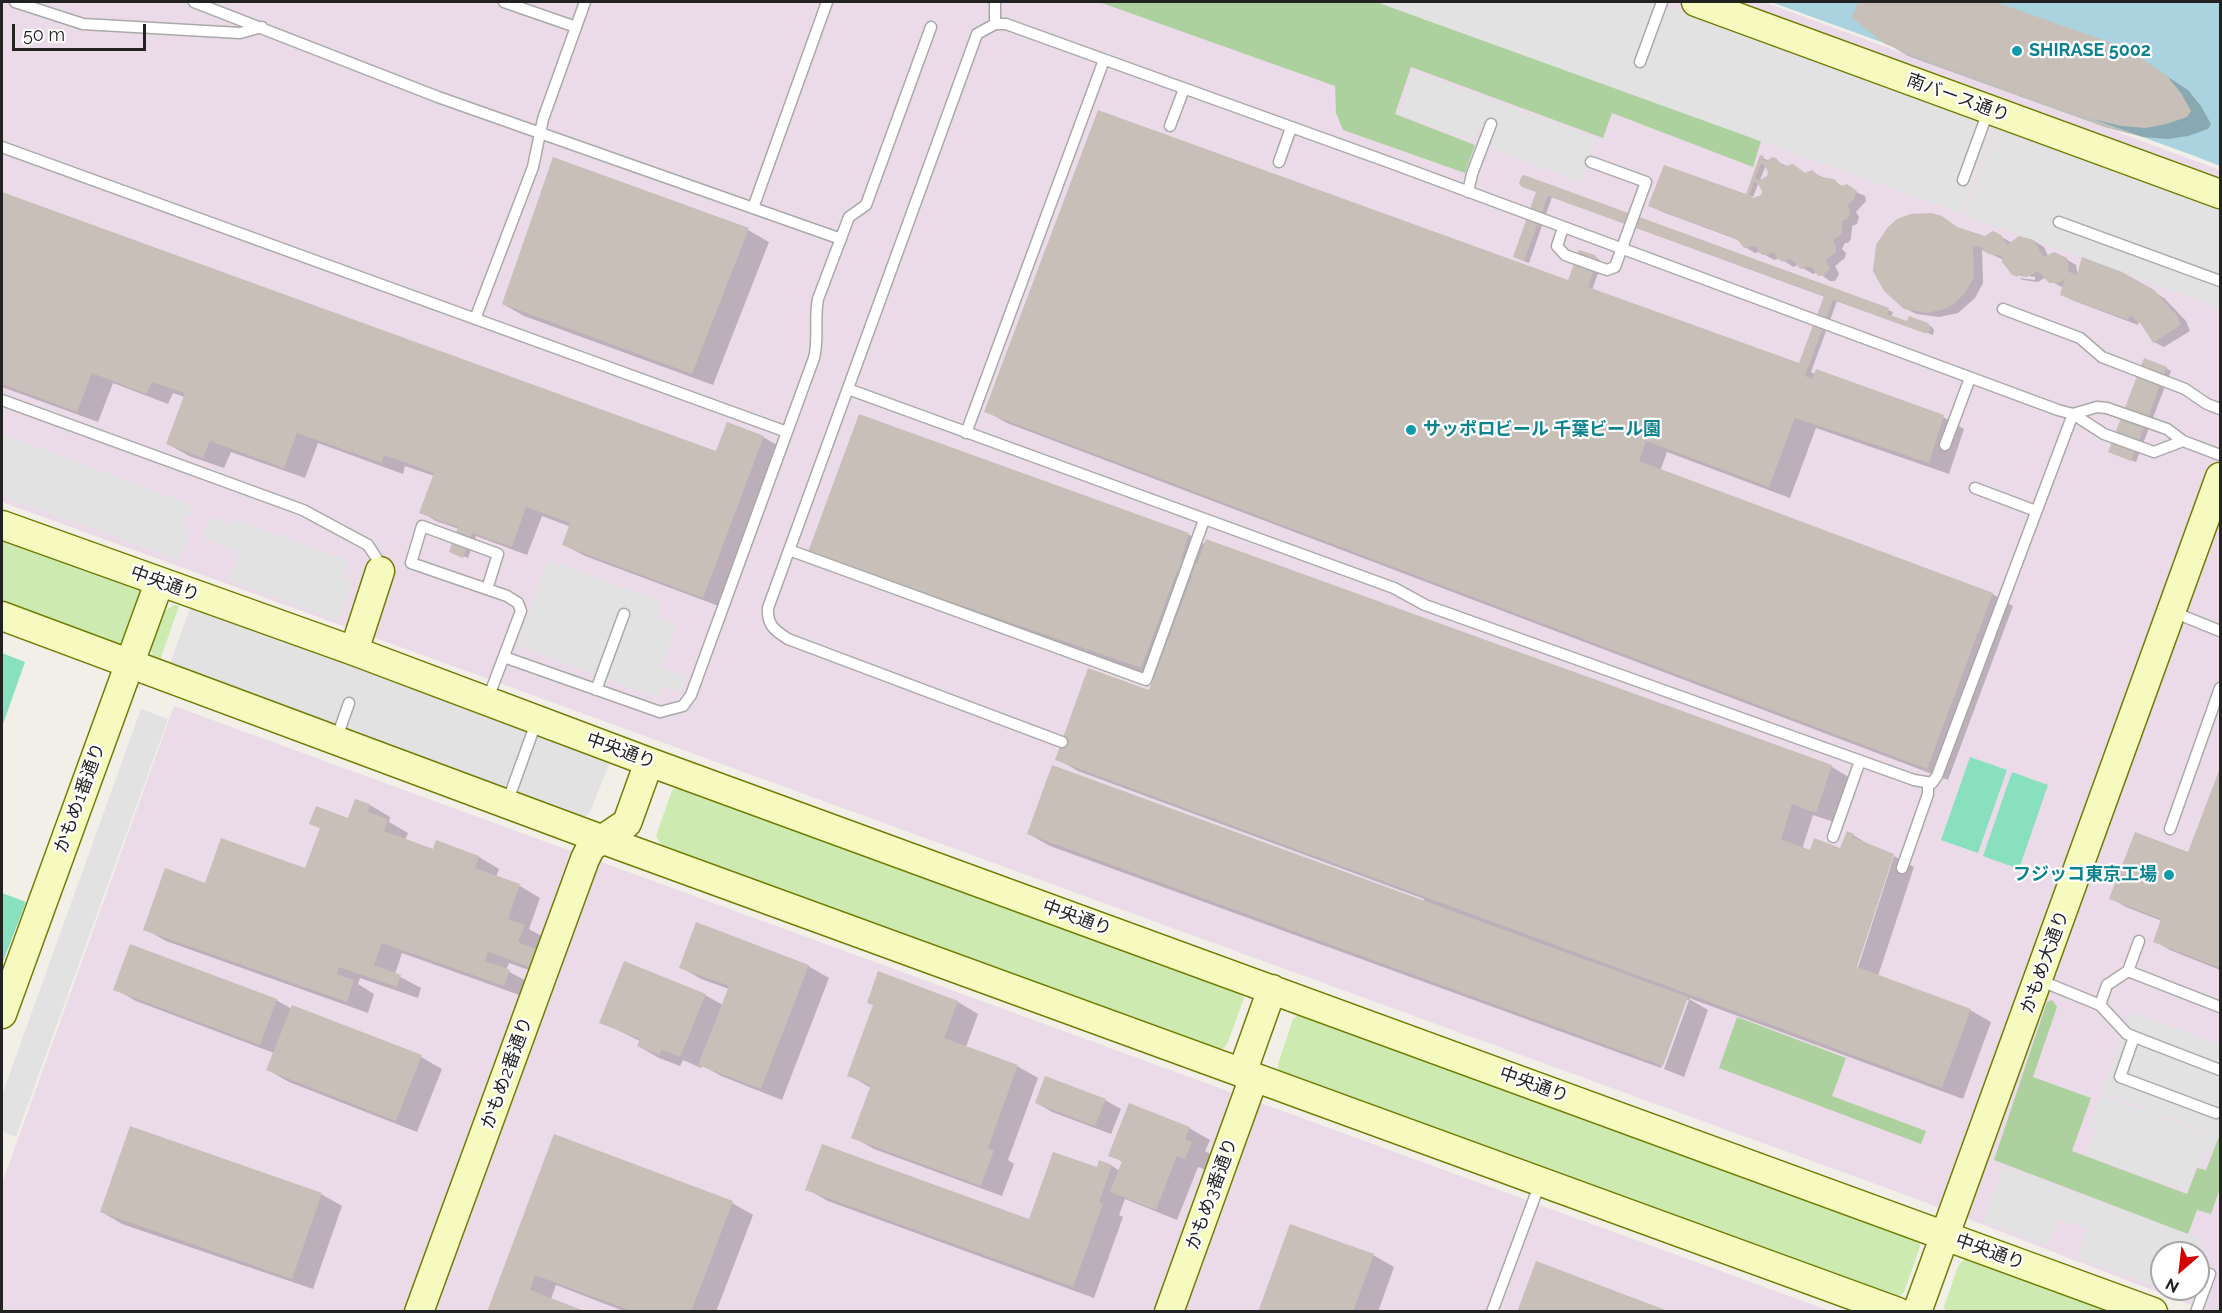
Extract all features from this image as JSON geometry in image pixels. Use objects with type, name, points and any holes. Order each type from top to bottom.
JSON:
[{"type":"street","name":"南バース通り","points":[[1696,2],[2220,194]]},
{"type":"street","name":"かもめ大通り","points":[[1917,1311],[2220,477]]},
{"type":"street","name":"中央通り","points":[[2,525],[354,651],[649,762],[2153,1311]]},
{"type":"street","points":[[354,651],[380,572]]},
{"type":"street","name":"かもめ1番通り","points":[[2,1014],[159,583]]},
{"type":"street","points":[[2,616],[507,804],[1898,1311]]},
{"type":"street","points":[[602,838],[627,823],[649,762]]},
{"type":"street","name":"かもめ2番通り","points":[[419,1311],[585,859],[591,847],[602,838]]},
{"type":"street","name":"かもめ3番通り","points":[[1169,1311],[1248,1075],[1272,989]]},
{"type":"lane","points":[[15,2],[83,24],[240,33],[262,27]]},
{"type":"lane","points":[[195,2],[438,97],[841,239]]},
{"type":"lane","points":[[504,2],[576,27]]},
{"type":"lane","points":[[475,319],[533,167],[539,132],[585,2]]},
{"type":"lane","points":[[753,208],[827,2]]},
{"type":"lane","points":[[994,24],[995,2]]},
{"type":"lane","points":[[1640,62],[1662,2]]},
{"type":"lane","points":[[1062,742],[788,639],[773,630],[768,618],[768,608],[977,34],[994,24],[1006,24],[2073,414],[2104,434],[2154,452],[2183,441]]},
{"type":"lane","points":[[504,657],[660,712],[683,706],[691,696],[817,349],[818,299],[849,217],[866,205],[931,27]]},
{"type":"lane","points":[[966,433],[1104,60]]},
{"type":"lane","points":[[1170,126],[1184,89]]},
{"type":"lane","points":[[1963,180],[1989,109]]},
{"type":"lane","points":[[1468,192],[1472,174],[1491,124]]},
{"type":"lane","points":[[1279,162],[1291,128]]},
{"type":"lane","points":[[2,147],[787,432]]},
{"type":"lane","points":[[1563,228],[1557,246],[1565,255],[1607,270],[1615,267],[1646,182],[1591,162]]},
{"type":"lane","points":[[2059,222],[2220,281]]},
{"type":"lane","points":[[2003,309],[2080,338],[2102,357],[2185,389],[2206,404],[2220,410]]},
{"type":"lane","points":[[1945,446],[1970,378]]},
{"type":"lane","points":[[848,389],[1394,588],[1425,605],[1860,761],[1928,783],[1932,783],[1937,776],[2073,414]]},
{"type":"lane","points":[[2,400],[303,510],[368,545],[377,559],[380,572]]},
{"type":"lane","points":[[2073,414],[2097,407],[2108,408],[2167,429],[2183,441],[2220,455]]},
{"type":"lane","points":[[1975,488],[2036,511]]},
{"type":"lane","points":[[789,550],[1146,680],[1204,520]]},
{"type":"lane","points":[[486,589],[498,554],[422,526],[411,563],[486,589],[507,596],[520,606],[521,611],[487,701]]},
{"type":"lane","points":[[2172,612],[2220,631]]},
{"type":"lane","points":[[596,690],[624,614]]},
{"type":"lane","points":[[2170,829],[2220,688]]},
{"type":"lane","points":[[336,740],[349,704]]},
{"type":"lane","points":[[507,804],[537,720]]},
{"type":"lane","points":[[1833,837],[1860,761]]},
{"type":"lane","points":[[1902,868],[1928,794],[1928,783]]},
{"type":"lane","points":[[2100,1005],[2107,985],[2128,971],[2139,941]]},
{"type":"lane","points":[[2128,971],[2220,1007]]},
{"type":"lane","points":[[2038,980],[2100,1005],[2127,1034],[2220,1070]]},
{"type":"lane","points":[[2134,1037],[2120,1077],[2216,1113]]},
{"type":"lane","points":[[1492,1311],[1541,1182]]},
{"type":"lane","points":[[2196,1311],[2211,1274]]},
{"type":"shaded area","points":[[2,2],[1764,2],[2220,170],[2220,1311],[2206,1311],[2180,1301],[2210,1301],[2210,1241],[2150,1241],[2150,1289],[1914,1198],[2,502]]},
{"type":"shaded area","points":[[1376,2],[1654,2],[1995,126],[1962,214]]},
{"type":"shaded area","points":[[1413,71],[1596,138],[1580,182],[1491,149],[1495,137],[1478,130],[1474,142],[1398,114]]},
{"type":"shaded area","points":[[1997,126],[2220,207],[2220,308],[1964,215]]},
{"type":"shaded area","points":[[2,434],[189,504],[191,514],[184,516],[181,526],[189,533],[179,560],[2,496]]},
{"type":"shaded area","points":[[210,517],[232,525],[234,519],[349,561],[345,572],[347,580],[352,582],[338,621],[228,580],[239,552],[202,538]]},
{"type":"shaded area","points":[[548,560],[662,602],[657,617],[677,624],[661,667],[687,676],[681,692],[663,686],[659,698],[517,646]]},
{"type":"shaded area","points":[[191,606],[605,758],[609,765],[589,814],[577,816],[169,666]]},
{"type":"shaded area","points":[[174,706],[1830,1311],[2,1311],[2,1183]]},
{"type":"shaded area","points":[[141,709],[168,719],[16,1137],[2,1131],[2,1095]]},
{"type":"shaded area","points":[[2132,1012],[2220,1045],[2219,1136],[2102,1093]]},
{"type":"shaded area","points":[[2101,1095],[2218,1137],[2211,1156],[2204,1153],[2199,1167],[2195,1166],[2186,1191],[2086,1155],[2095,1130],[2089,1127]]},
{"type":"shaded area","points":[[2003,1166],[2201,1239],[2200,1241],[2150,1241],[2150,1285],[2077,1258],[2087,1229],[2058,1219],[2048,1246],[1983,1222]]},
{"type":"green space","points":[[1099,2],[1380,2],[1761,141],[1753,167],[1612,113],[1603,138],[1411,67],[1395,114],[1475,145],[1465,173],[1343,130],[1336,113],[1335,86]]},
{"type":"green space","points":[[2,535],[133,583],[143,591],[123,646],[117,646],[2,605]]},
{"type":"green space","points":[[174,605],[179,606],[160,660],[154,658],[150,648],[163,612]]},
{"type":"green space","points":[[2,653],[25,662],[2,727]]},
{"type":"green space","points":[[1970,757],[2007,770],[1978,853],[1941,840]]},
{"type":"green space","points":[[2012,772],[2048,785],[2019,869],[1983,856]]},
{"type":"green space","points":[[679,787],[1241,991],[1244,998],[1228,1042],[1224,1048],[1217,1050],[667,848],[661,845],[656,836],[671,793],[673,789]]},
{"type":"green space","points":[[2,893],[26,902],[2,964]]},
{"type":"green space","points":[[2052,1000],[2057,1007],[2033,1077],[2091,1098],[2072,1151],[2187,1194],[2197,1168],[2206,1170],[2220,1134],[2220,1188],[2211,1214],[2197,1210],[2188,1234],[1994,1160],[2047,1002]]},
{"type":"green space","points":[[1300,1013],[1919,1240],[1920,1247],[1904,1292],[1899,1296],[1892,1295],[1279,1072],[1278,1064],[1293,1019]]},
{"type":"green space","points":[[1737,1017],[1846,1058],[1832,1096],[1926,1131],[1921,1144],[1719,1068]]},
{"type":"green space","points":[[1965,1258],[2119,1311],[1946,1312],[1944,1307],[1958,1266]]},
{"type":"water","points":[[1771,2],[2220,2],[2220,166],[2192,155]]},
{"type":"building","points":[[1858,2],[1995,2],[2112,43],[2146,61],[2167,76],[2181,93],[2191,111],[2187,117],[2146,128],[2121,126],[2084,117],[1885,44],[1852,18]]},
{"type":"building","name":"サッポロビール 千葉ビール園","points":[[1098,110],[1568,280],[1579,250],[1595,255],[1598,259],[1588,287],[1799,363],[1824,296],[1548,196],[1524,261],[1513,257],[1536,192],[1519,184],[1521,177],[1524,175],[1889,308],[1887,314],[1907,321],[1909,316],[1928,323],[1930,330],[1924,333],[1833,300],[1805,376],[1812,379],[1816,369],[1944,415],[1929,463],[1795,418],[1769,487],[1646,441],[1639,461],[1993,593],[1927,769],[984,412]]},
{"type":"building","points":[[1760,155],[1764,156],[1762,160],[1767,161],[1772,157],[1782,165],[1793,164],[1805,173],[1812,170],[1820,177],[1834,179],[1841,186],[1847,184],[1857,191],[1854,199],[1847,206],[1850,210],[1849,216],[1842,221],[1842,234],[1833,242],[1836,252],[1826,260],[1830,268],[1824,276],[1818,276],[1813,268],[1808,266],[1799,268],[1794,261],[1789,259],[1785,262],[1781,261],[1771,252],[1763,255],[1759,253],[1757,247],[1744,248],[1737,239],[1648,206],[1664,165],[1746,194]],"holes":[[[1761,164],[1765,166],[1767,176],[1760,180],[1755,179]],[[1754,182],[1762,191],[1761,195],[1753,198],[1749,195]]]},
{"type":"building","points":[[553,157],[749,228],[692,374],[502,304]]},
{"type":"building","points":[[2,192],[716,451],[727,422],[764,436],[703,598],[562,545],[570,523],[526,507],[512,547],[472,533],[463,558],[449,552],[458,527],[419,513],[434,473],[384,455],[382,463],[297,433],[284,468],[210,441],[203,458],[166,444],[185,393],[152,382],[146,394],[92,373],[77,412],[2,384]]},
{"type":"building","points":[[1931,213],[1942,216],[1957,227],[1985,236],[1993,231],[2001,235],[2007,245],[2019,236],[2034,240],[2043,257],[2054,252],[2067,258],[2069,272],[2077,275],[2082,257],[2122,272],[2154,290],[2176,314],[2181,325],[2153,343],[2142,325],[2130,315],[2128,320],[2060,295],[2064,280],[2049,283],[2038,271],[2027,277],[2012,275],[2002,262],[2002,256],[1988,254],[1981,247],[1973,246],[1974,277],[1965,293],[1955,303],[1948,308],[1927,313],[1904,309],[1884,291],[1873,271],[1876,245],[1887,228],[1897,219],[1911,214]]},
{"type":"building","points":[[2144,358],[2167,367],[2131,461],[2108,452]]},
{"type":"building","points":[[859,414],[1189,533],[1181,559],[1197,564],[1206,539],[1832,765],[1816,813],[1792,804],[1781,839],[1810,850],[1814,838],[1840,848],[1847,831],[1854,834],[1852,837],[1894,854],[1857,967],[1971,1009],[1942,1088],[1055,760],[1088,668],[1149,690],[1192,576],[1177,571],[1141,668],[808,552]]},
{"type":"building","points":[[1052,765],[1688,997],[1663,1066],[1027,834]]},
{"type":"building","name":"フジッコ東京工場","points":[[2220,768],[2220,968],[2153,942],[2161,919],[2109,899],[2135,832],[2188,852]]},
{"type":"building","points":[[355,799],[370,804],[368,812],[388,819],[384,831],[433,849],[436,840],[479,856],[475,868],[520,884],[508,919],[525,925],[518,942],[536,949],[530,967],[488,952],[485,961],[510,970],[504,986],[382,943],[374,965],[401,975],[397,987],[339,967],[337,974],[354,980],[347,1002],[143,930],[165,868],[205,883],[221,838],[305,868],[320,828],[309,824],[316,806],[348,818]]},
{"type":"building","points":[[696,922],[809,965],[761,1089],[698,1065],[729,986],[679,968]]},
{"type":"building","points":[[130,944],[277,999],[260,1045],[113,990]]},
{"type":"building","points":[[624,961],[706,994],[680,1057],[662,1050],[659,1055],[637,1046],[640,1039],[599,1023]]},
{"type":"building","points":[[878,971],[958,1001],[944,1038],[1018,1065],[988,1148],[994,1150],[981,1186],[851,1138],[871,1085],[847,1076],[873,1005],[867,1003]]},
{"type":"building","points":[[292,1005],[422,1055],[396,1121],[266,1070]]},
{"type":"building","points":[[1045,1076],[1106,1099],[1095,1126],[1035,1103]]},
{"type":"building","points":[[1129,1103],[1190,1127],[1185,1139],[1192,1142],[1185,1159],[1177,1156],[1156,1210],[1110,1192],[1122,1161],[1108,1156]]},
{"type":"building","points":[[130,1126],[322,1193],[292,1279],[100,1212]]},
{"type":"building","points":[[554,1134],[733,1201],[691,1312],[634,1312],[535,1275],[530,1290],[587,1312],[487,1312]]},
{"type":"building","points":[[822,1144],[1029,1219],[1053,1152],[1097,1167],[1099,1160],[1112,1165],[1099,1202],[1103,1204],[1073,1287],[805,1190]]},
{"type":"building","points":[[1290,1224],[1374,1254],[1353,1312],[1258,1312]]},
{"type":"building","points":[[1536,1261],[1668,1311],[1668,1312],[1517,1312]]},
{"type":"place","name":"SHIRASE 5002","points":[[2017,51]]},
{"type":"place","name":"サッポロビール 千葉ビール園","points":[[1411,430]]},
{"type":"place","name":"フジッコ東京工場","points":[[2169,875]]}]
